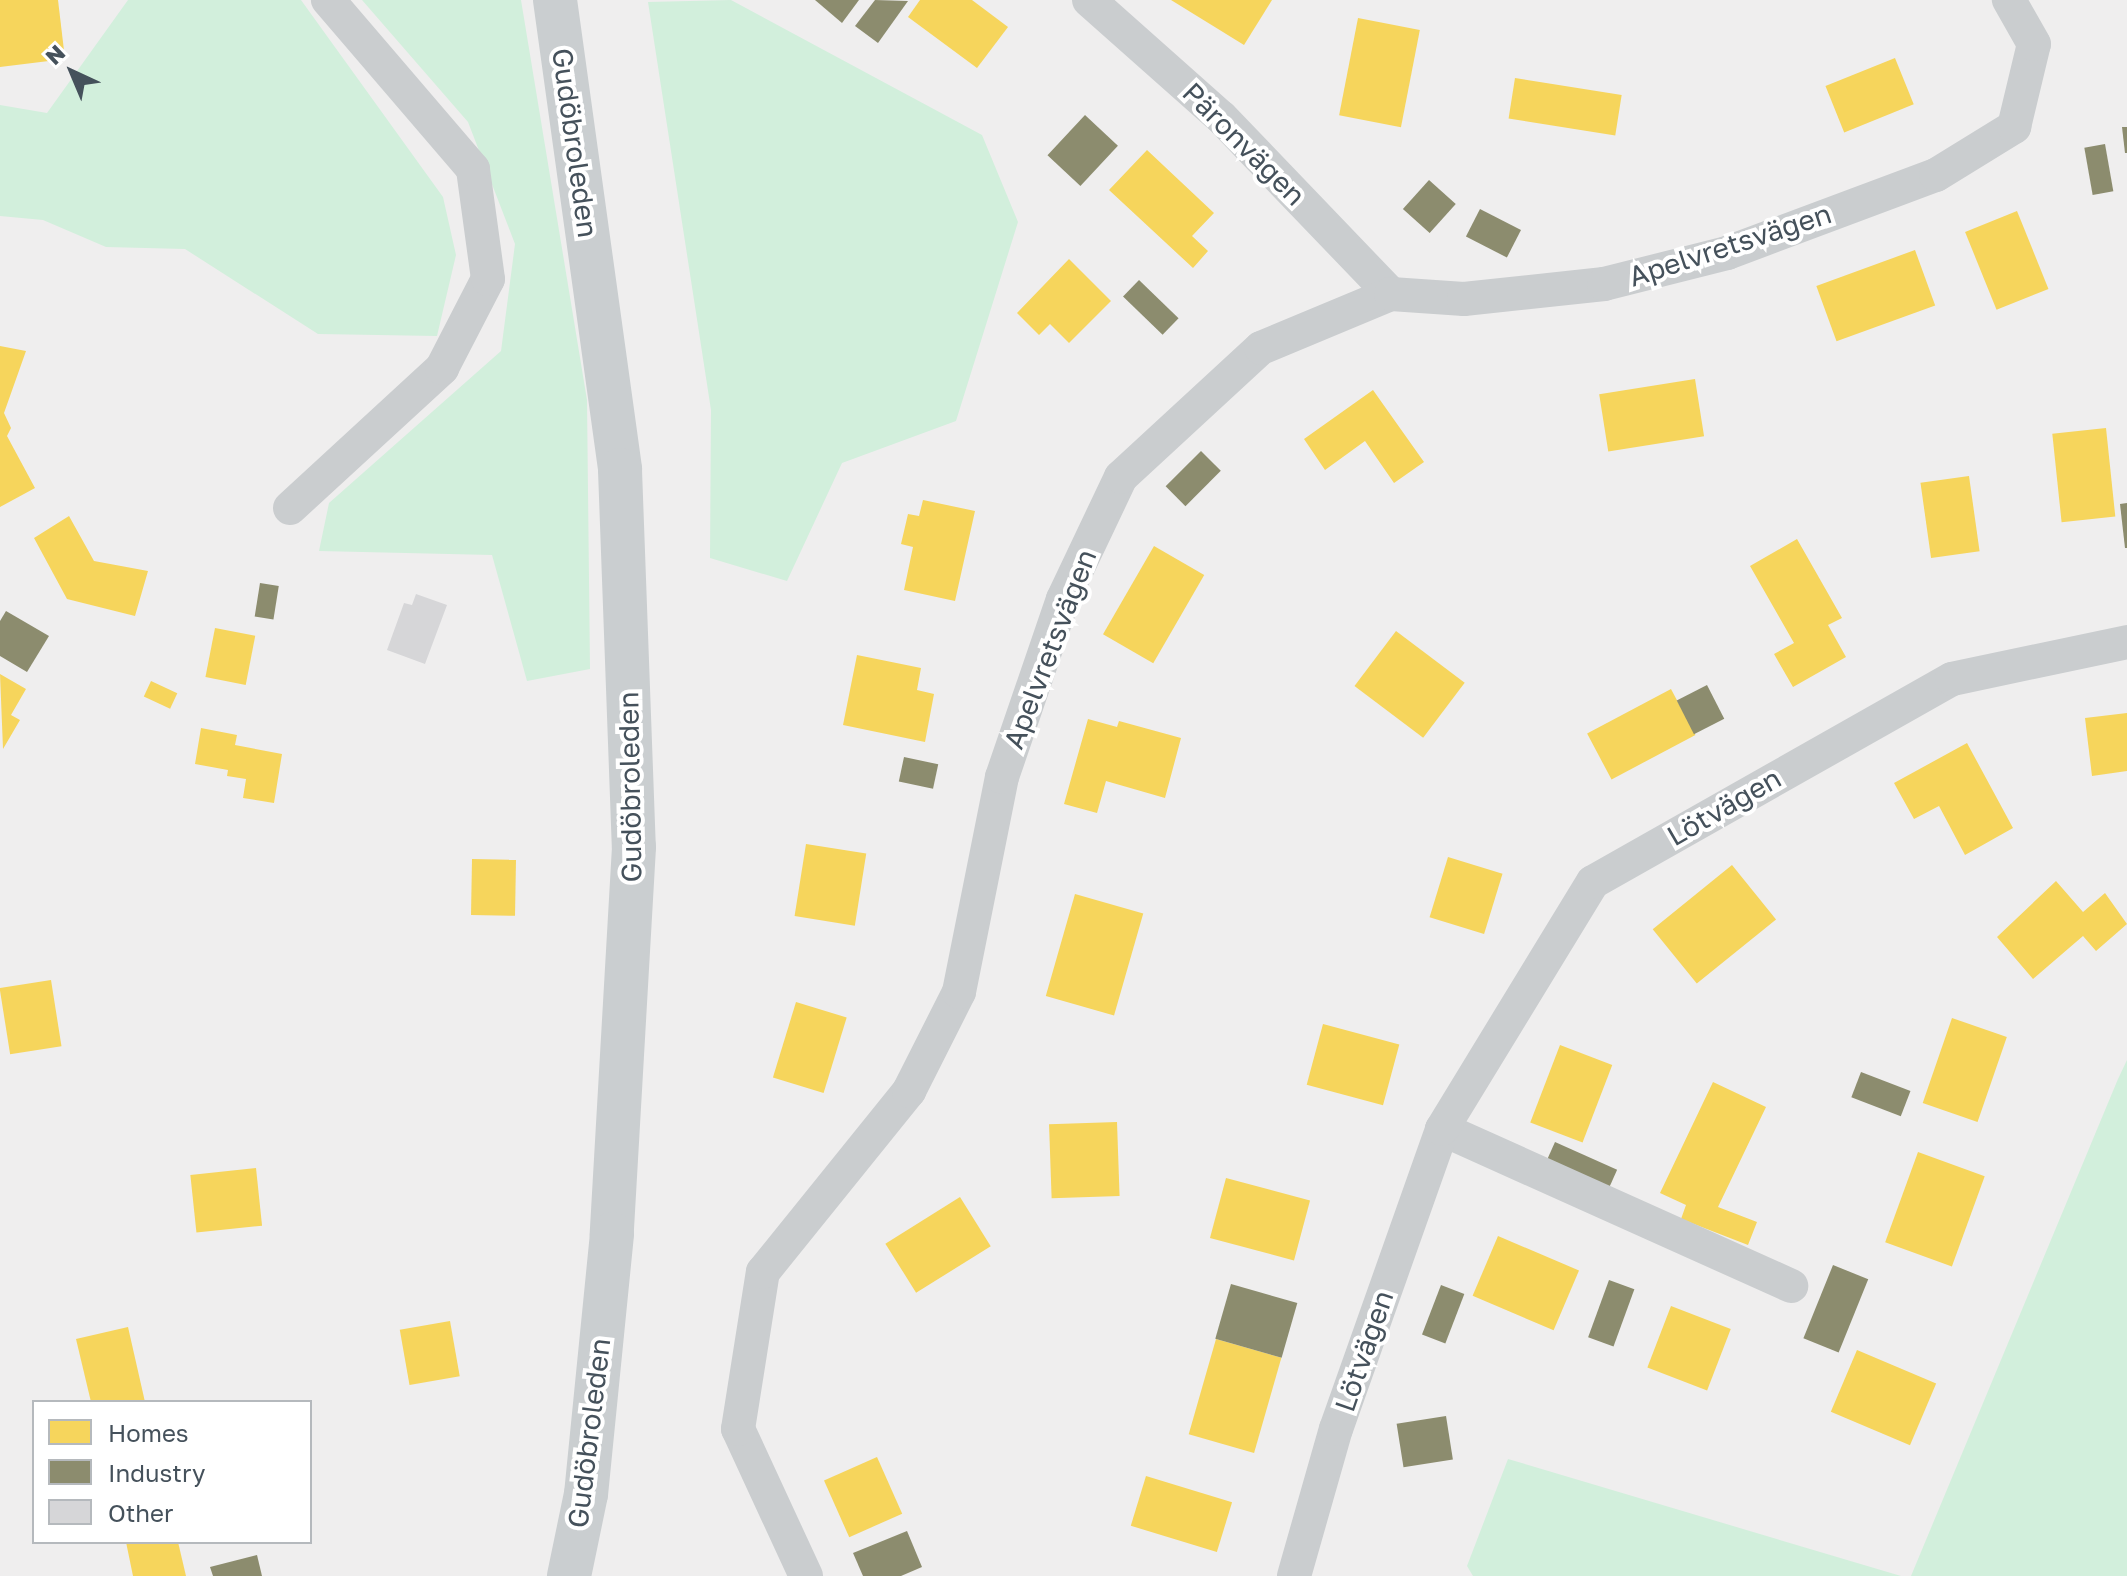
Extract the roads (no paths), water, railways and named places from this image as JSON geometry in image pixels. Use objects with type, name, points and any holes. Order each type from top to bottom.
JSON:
[{"type":"main road","name":"Gudöbroleden","points":[[555,0],[620,470],[634,847],[612,1234],[586,1494],[569,1576]]},
{"type":"street","points":[[290,508],[442,368],[488,279],[473,169],[328,0]]},
{"type":"street","name":"Päronvägen","points":[[1089,0],[1221,117],[1391,294]]},
{"type":"street","name":"Apelvretsvägen","points":[[806,1576],[738,1429],[763,1272],[909,1091],[959,992],[1002,777],[1063,599],[1121,477],[1261,348],[1391,294],[1464,299],[1604,284],[1727,253],[1936,175],[2014,127],[2034,44],[2009,0]]},
{"type":"street","name":"Lötvägen","points":[[1294,1576],[1336,1429],[1442,1129],[1593,882],[1952,679],[2127,642]]},
{"type":"street","points":[[1442,1129],[1791,1286]]}]
